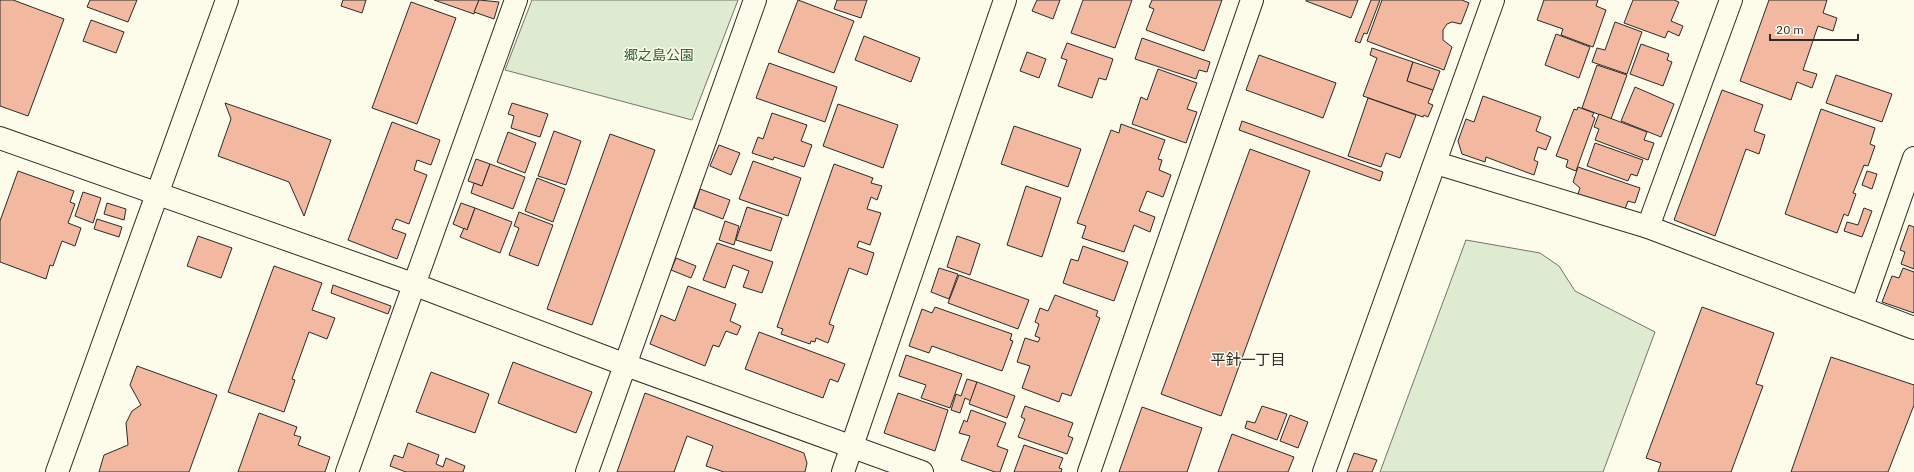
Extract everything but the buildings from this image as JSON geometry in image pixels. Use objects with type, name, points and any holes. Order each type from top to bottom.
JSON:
[{"type":"street","points":[[57,472],[227,0]]},
{"type":"street","points":[[347,472],[516,0]]},
{"type":"street","points":[[587,472],[755,0]]},
{"type":"street","points":[[844,472],[1005,0]]},
{"type":"street","points":[[1089,472],[1252,0]]},
{"type":"street","points":[[1324,472],[1436,163],[1493,0]]},
{"type":"street","points":[[1648,227],[1731,0]]},
{"type":"street","points":[[0,138],[414,284],[626,365],[922,472]]},
{"type":"street","points":[[1862,307],[1914,158]]},
{"type":"street","points":[[1436,163],[1648,227],[1914,328]]},
{"type":"green space","name":"郷之島公園","points":[[532,0],[738,0],[692,120],[505,70]]},
{"type":"green space","points":[[1466,240],[1540,253],[1559,266],[1575,291],[1655,332],[1603,472],[1380,472]]},
{"type":"district","name":"平針一丁目","points":[[1248,359]]}]
